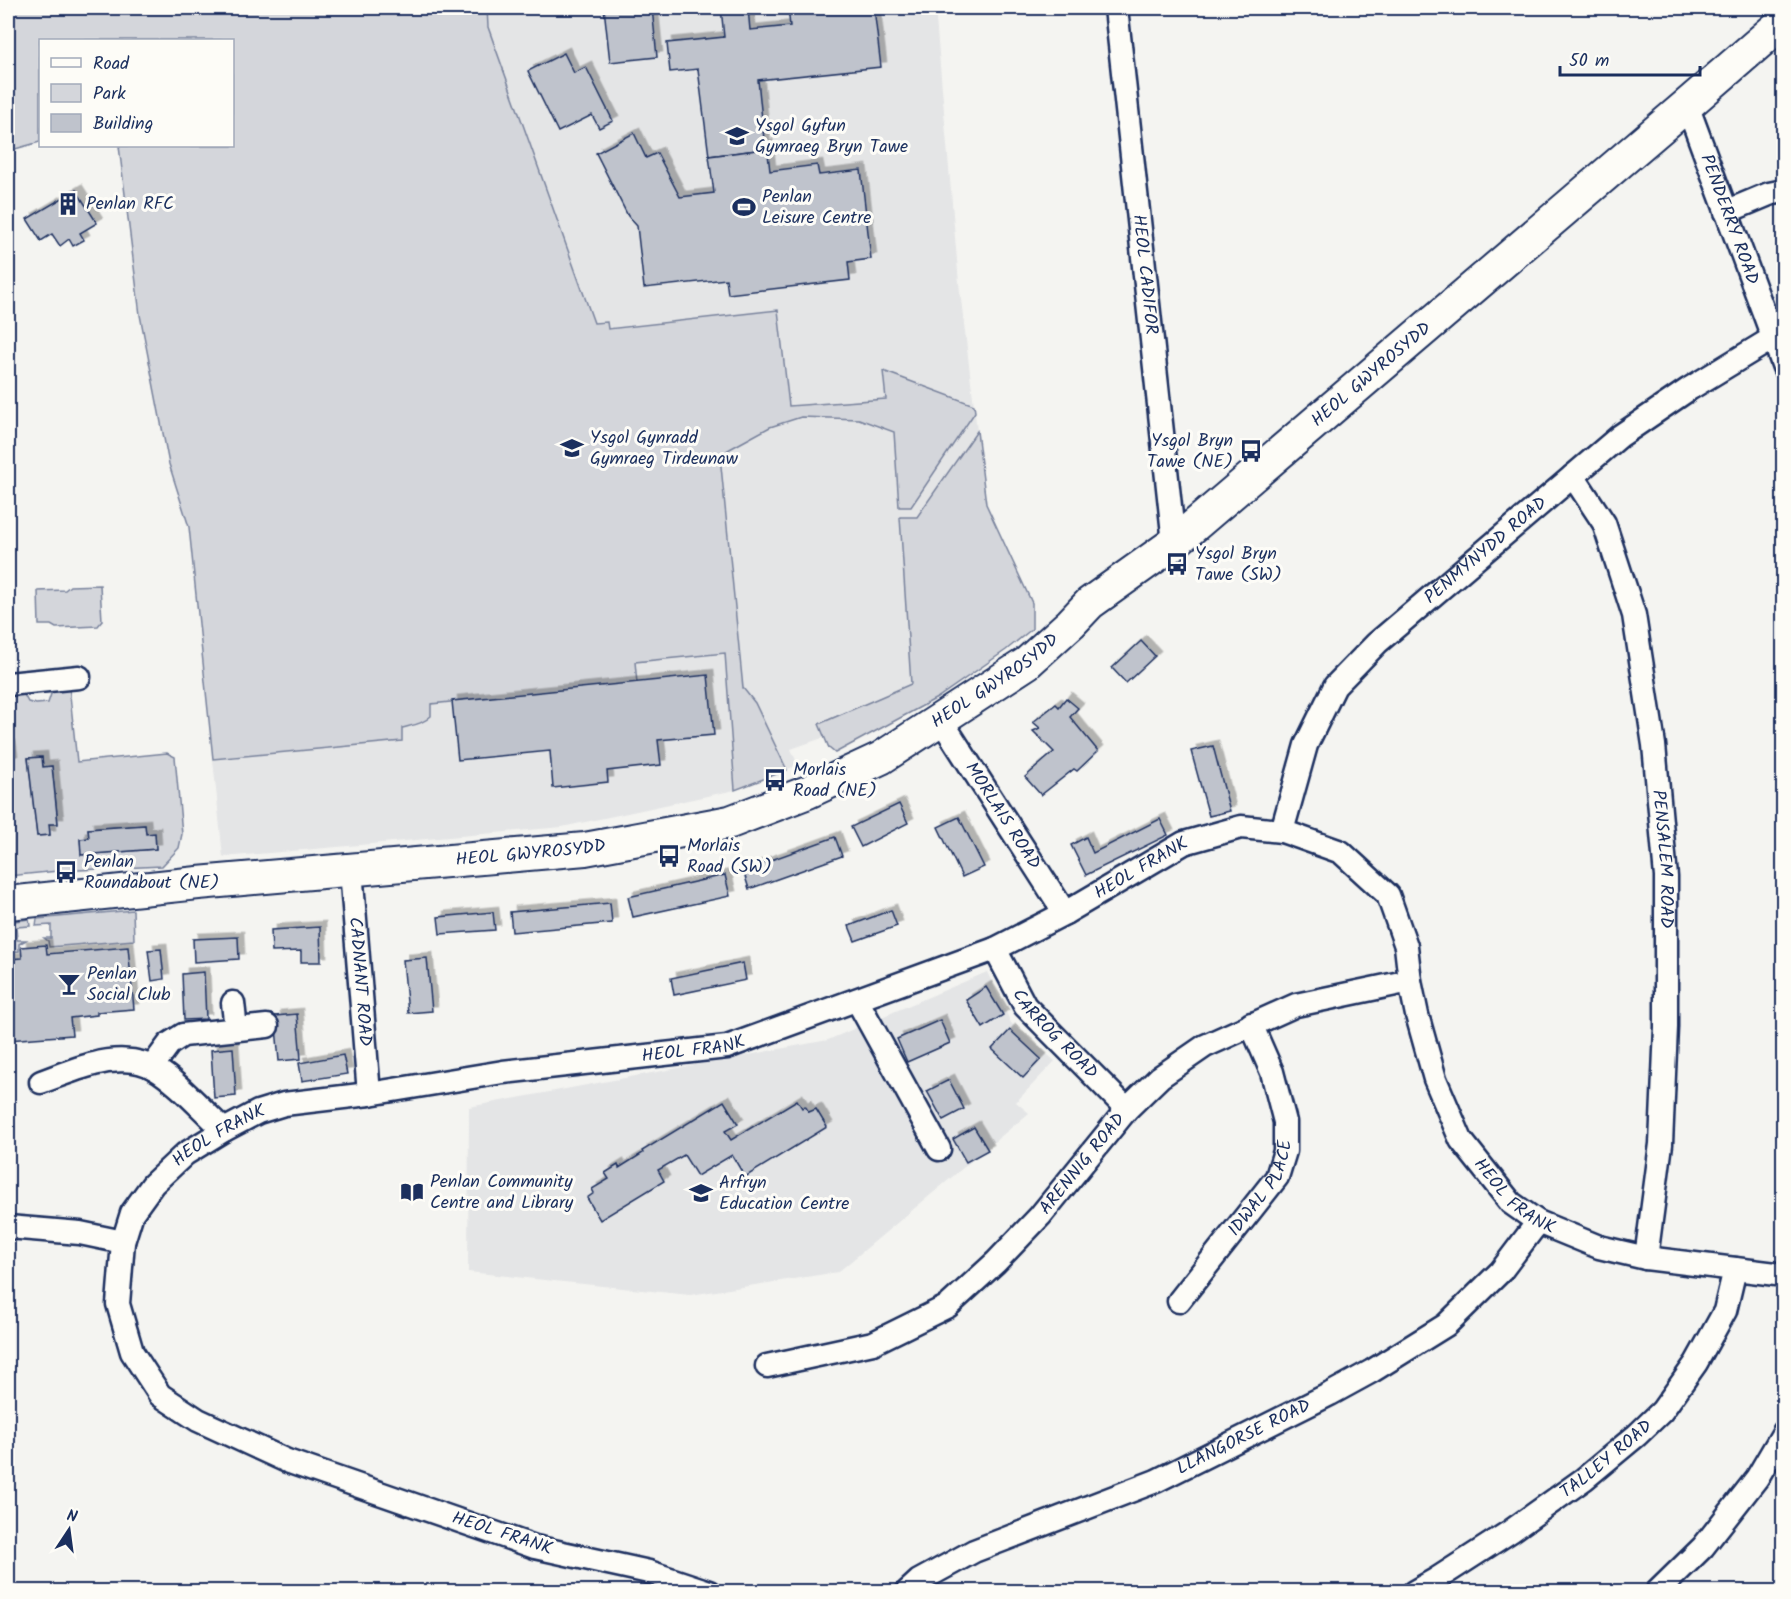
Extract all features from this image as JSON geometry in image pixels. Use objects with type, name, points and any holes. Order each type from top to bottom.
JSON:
[{"type":"street","name":"HEOL CADIFOR","points":[[1116,8],[1173,543]]},
{"type":"street","name":"HEOL GWYROSYDD","points":[[8,903],[198,883],[585,849],[730,822],[808,792],[881,758],[1027,663],[1090,603],[1173,543],[1784,21]]},
{"type":"street","name":"PENDERRY ROAD","points":[[1687,105],[1784,367]]},
{"type":"street","points":[[1726,212],[1769,194],[1784,192]]},
{"type":"street","name":"PENMYNYDD ROAD","points":[[1282,831],[1306,745],[1335,686],[1377,643],[1620,436],[1689,389],[1773,338]]},
{"type":"street","name":"PENSALEM ROAD","points":[[1574,476],[1604,523],[1634,615],[1655,756],[1666,877],[1666,1027],[1661,1144],[1646,1258]]},
{"type":"street","points":[[8,684],[80,677]]},
{"type":"street","name":"MORLAIS ROAD","points":[[940,720],[1065,913]]},
{"type":"street","name":"HEOL FRANK","points":[[709,1592],[649,1572],[535,1547],[287,1461],[198,1420],[160,1395],[132,1352],[118,1304],[123,1242],[132,1213],[153,1184],[185,1154],[258,1112],[284,1104],[369,1094],[503,1072],[728,1047],[995,949],[1065,913],[1184,843],[1241,827],[1282,831],[1341,852],[1388,895],[1406,946],[1417,1016],[1435,1079],[1461,1140],[1511,1203],[1538,1222],[1599,1247],[1646,1258],[1784,1275]]},
{"type":"street","name":"CADNANT ROAD","points":[[351,870],[369,1094]]},
{"type":"street","name":"CARROG ROAD","points":[[995,949],[1026,1006],[1127,1109]]},
{"type":"street","name":"ARENNIG ROAD","points":[[767,1366],[873,1343],[948,1305],[996,1262],[1040,1216],[1127,1109],[1160,1077],[1205,1046],[1296,1005],[1410,981]]},
{"type":"street","points":[[857,1000],[939,1149]]},
{"type":"street","points":[[233,1004],[236,1029]]},
{"type":"street","name":"IDWAL PLACE","points":[[1179,1301],[1277,1177],[1285,1151],[1285,1122],[1272,1072],[1251,1024]]},
{"type":"street","points":[[152,1067],[169,1044],[183,1035],[267,1026]]},
{"type":"street","points":[[41,1082],[95,1063],[118,1060],[152,1067],[167,1077],[224,1130]]},
{"type":"street","name":"LLANGORSE ROAD","points":[[907,1592],[919,1581],[974,1551],[1156,1480],[1372,1371],[1446,1325],[1501,1271],[1538,1222]]},
{"type":"street","points":[[8,1227],[80,1233],[123,1242]]},
{"type":"street","name":"TALLEY ROAD","points":[[1414,1592],[1511,1531],[1584,1479],[1662,1411],[1696,1363],[1725,1311],[1735,1269]]},
{"type":"street","points":[[1657,1592],[1703,1547],[1757,1478],[1784,1432]]},
{"type":"shaded area","name":"Ysgol Gynradd Gymraeg Tirdeunaw","points":[[487,8],[935,8],[959,283],[986,504],[1032,603],[1032,629],[937,698],[835,753],[829,748],[825,737],[791,749],[798,765],[735,790],[562,827],[223,857],[189,527],[169,464],[140,315],[119,147],[234,147],[488,27]]},
{"type":"shaded area","name":"Arfryn Education Centre","points":[[987,972],[1011,1023],[1055,1061],[1016,1102],[1029,1113],[838,1272],[690,1295],[468,1272],[469,1107],[828,1040]]},
{"type":"green space","name":"Ysgol Gynradd Gymraeg Tirdeunaw","points":[[8,8],[487,8],[488,27],[594,323],[607,322],[608,329],[778,310],[789,406],[886,399],[883,371],[974,405],[975,412],[911,507],[899,507],[894,432],[859,419],[801,417],[770,427],[720,456],[743,688],[755,703],[787,770],[735,790],[725,653],[635,662],[637,683],[431,704],[431,716],[428,719],[402,728],[402,741],[213,759],[189,527],[169,464],[140,315],[119,147],[234,147],[234,39],[39,39],[39,142],[8,151]]},
{"type":"green space","points":[[977,431],[986,504],[1032,603],[1032,629],[937,698],[835,753],[829,748],[819,724],[911,684],[900,517],[917,517]]},
{"type":"green space","points":[[100,585],[102,621],[98,626],[56,628],[51,625],[39,625],[38,591],[65,590],[70,586]]},
{"type":"green space","points":[[69,686],[77,762],[167,753],[175,757],[182,834],[179,848],[162,866],[8,876],[8,762],[11,761],[10,746],[8,746],[8,692],[23,693],[28,702],[48,703],[53,688]],"holes":[[[42,757],[43,767],[52,766],[58,823],[49,824],[50,835],[37,836],[28,758]],[[145,825],[146,834],[155,834],[156,849],[82,855],[80,840],[89,838],[88,829]]]},
{"type":"green space","points":[[133,910],[134,940],[49,947],[48,941],[44,938],[51,938],[51,925],[36,926],[37,919]]},
{"type":"green space","points":[[29,919],[30,926],[16,927],[17,940],[26,940],[19,944],[19,951],[8,952],[8,922]]},
{"type":"building","points":[[604,8],[652,8],[657,57],[610,62]]},
{"type":"building","points":[[721,8],[748,8],[750,30],[790,26],[788,8],[874,8],[881,67],[758,80],[765,149],[709,156],[698,69],[670,72],[667,43],[724,37]]},
{"type":"building","points":[[564,53],[574,73],[586,67],[613,121],[599,128],[592,115],[558,132],[528,71]]},
{"type":"building","name":"Penlan Leisure Centre","points":[[634,133],[646,158],[657,153],[680,197],[714,193],[709,156],[765,149],[767,145],[770,171],[817,165],[819,175],[861,170],[871,259],[848,262],[850,280],[728,294],[726,279],[644,288],[637,226],[628,216],[596,153]]},
{"type":"building","name":"Penlan RFC","points":[[76,190],[97,223],[80,233],[84,240],[73,246],[69,239],[60,246],[52,234],[41,241],[27,219]]},
{"type":"building","points":[[1141,641],[1155,656],[1126,683],[1112,668]]},
{"type":"building","points":[[708,675],[714,735],[658,740],[661,765],[607,771],[608,782],[553,788],[550,751],[458,760],[452,701]]},
{"type":"building","points":[[1066,698],[1078,708],[1070,717],[1098,751],[1077,771],[1074,769],[1041,795],[1025,777],[1054,752],[1033,731],[1040,728],[1033,722],[1056,704],[1059,707]]},
{"type":"building","points":[[8,746],[10,746],[12,761],[8,762]]},
{"type":"building","points":[[1213,746],[1230,811],[1209,816],[1191,751]]},
{"type":"building","points":[[42,757],[43,767],[52,766],[58,824],[49,824],[50,835],[37,836],[28,758]]},
{"type":"building","points":[[899,804],[908,823],[861,847],[851,827]]},
{"type":"building","points":[[959,817],[984,867],[962,877],[938,827]]},
{"type":"building","points":[[1160,819],[1168,835],[1086,875],[1071,845],[1086,837],[1093,853]]},
{"type":"building","points":[[145,825],[146,834],[155,833],[156,849],[81,855],[80,839],[89,838],[88,829]]},
{"type":"building","points":[[835,837],[842,856],[749,889],[743,870]]},
{"type":"building","points":[[725,875],[730,896],[633,917],[628,897]]},
{"type":"building","points":[[610,903],[612,923],[512,932],[510,912]]},
{"type":"building","points":[[891,910],[897,926],[855,941],[849,926]]},
{"type":"building","points":[[493,912],[495,930],[440,934],[438,917]]},
{"type":"building","points":[[320,927],[321,962],[301,962],[301,951],[272,952],[271,930]]},
{"type":"building","points":[[238,937],[239,959],[194,962],[193,939]]},
{"type":"building","name":"Penlan Social Club","points":[[46,945],[47,954],[128,947],[134,1009],[97,1012],[97,1015],[70,1018],[72,1035],[8,1040],[8,959],[22,958],[21,947]]},
{"type":"building","points":[[161,949],[164,979],[152,981],[148,950]]},
{"type":"building","points":[[427,958],[432,1011],[408,1013],[403,960]]},
{"type":"building","points":[[743,963],[746,980],[674,995],[671,978]]},
{"type":"building","points":[[204,972],[206,1019],[184,1020],[182,974]]},
{"type":"building","points":[[986,987],[1003,1015],[983,1028],[966,1000]]},
{"type":"building","points":[[297,1014],[301,1059],[279,1061],[275,1016]]},
{"type":"building","points":[[940,1020],[950,1043],[907,1062],[897,1039]]},
{"type":"building","points":[[1010,1030],[1041,1059],[1023,1078],[992,1049]]},
{"type":"building","points":[[233,1048],[236,1096],[214,1098],[211,1050]]},
{"type":"building","points":[[343,1055],[347,1074],[302,1081],[299,1063]]},
{"type":"building","points":[[949,1080],[964,1109],[943,1120],[927,1091]]},
{"type":"building","points":[[797,1100],[802,1108],[805,1106],[809,1112],[816,1109],[827,1127],[745,1177],[732,1155],[697,1176],[684,1155],[658,1170],[664,1181],[600,1220],[587,1198],[594,1193],[592,1189],[609,1179],[605,1173],[618,1165],[619,1168],[643,1153],[642,1151],[724,1101],[738,1124],[725,1131],[731,1140]]},
{"type":"building","points":[[974,1127],[988,1150],[966,1162],[953,1139]]},
{"type":"place","name":"Ysgol Gyfun Gymraeg Bryn Tawe","points":[[737,136]]},
{"type":"place","name":"Penlan RFC","points":[[68,204]]},
{"type":"place","name":"Penlan Leisure Centre","points":[[744,207]]},
{"type":"place","name":"Ysgol Gynradd Gymraeg Tirdeunaw","points":[[572,448]]},
{"type":"place","name":"Ysgol Bryn Tawe (NE)","points":[[1251,451]]},
{"type":"place","name":"Ysgol Bryn Tawe (SW)","points":[[1177,564]]},
{"type":"place","name":"Morlais Road (NE)","points":[[775,780]]},
{"type":"place","name":"Morlais Road (SW)","points":[[669,856]]},
{"type":"place","name":"Penlan Roundabout (NE)","points":[[66,872]]},
{"type":"place","name":"Penlan Social Club","points":[[69,984]]},
{"type":"place","name":"Penlan Community Centre and Library","points":[[412,1192]]},
{"type":"place","name":"Arfryn Education Centre","points":[[701,1193]]}]
